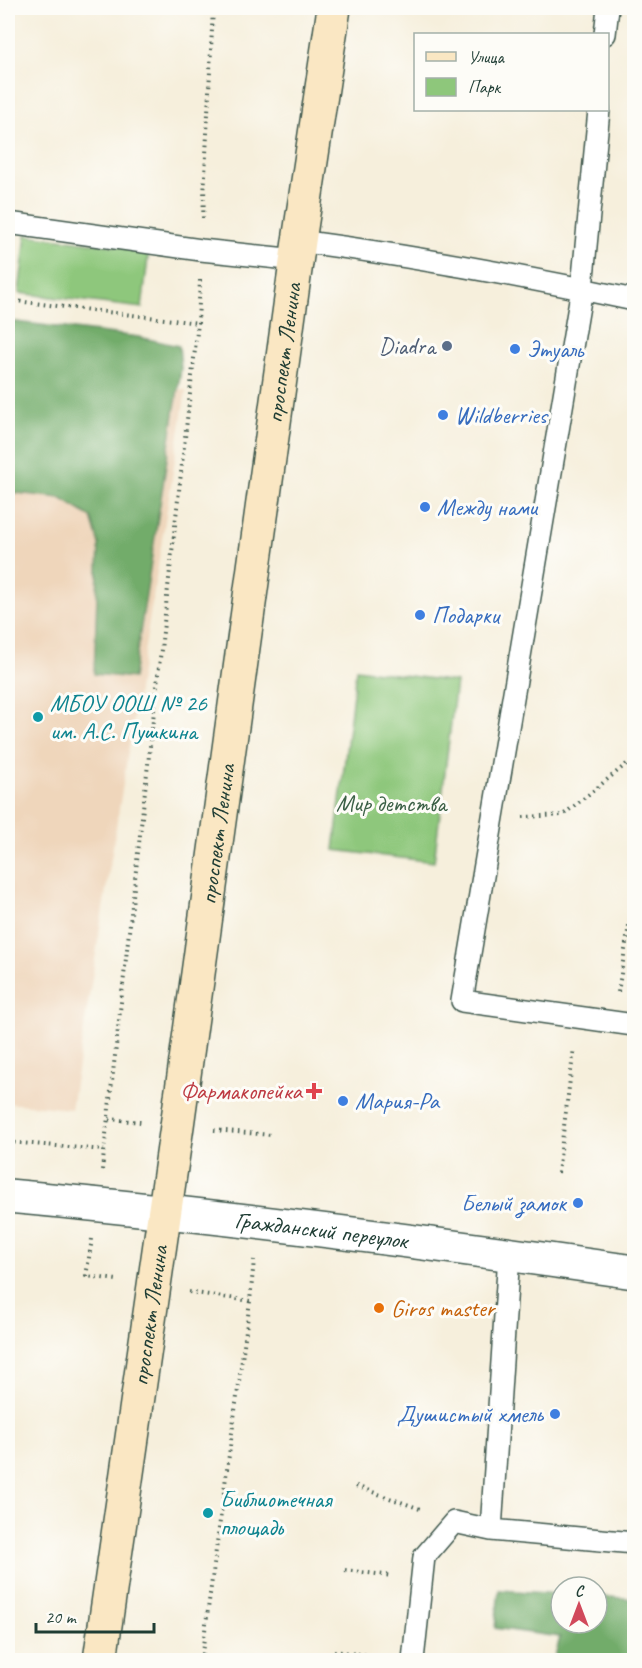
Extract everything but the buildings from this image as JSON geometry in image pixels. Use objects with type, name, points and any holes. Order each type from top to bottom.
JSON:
[{"type":"main road","name":"проспект Ленина","points":[[100,1660],[334,8]]},
{"type":"street","name":"Гражданский переулок","points":[[8,1196],[164,1212],[509,1254],[634,1272]]},
{"type":"lane","points":[[605,33],[608,8]]},
{"type":"lane","points":[[599,111],[582,288],[462,1002],[634,1025]]},
{"type":"lane","points":[[8,223],[201,250],[298,250],[396,254],[582,288],[634,300]]},
{"type":"lane","points":[[491,1530],[509,1254]]},
{"type":"lane","points":[[412,1660],[424,1557],[454,1522],[491,1530],[634,1543]]},
{"type":"path","points":[[8,1142],[104,1150],[198,323],[213,8]]},
{"type":"path","points":[[8,300],[198,323]]},
{"type":"path","points":[[492,819],[563,815],[634,758]]},
{"type":"path","points":[[613,1022],[634,895]]},
{"type":"path","points":[[558,1173],[578,1017]]},
{"type":"path","points":[[201,1660],[250,1301]]},
{"type":"path","points":[[356,1486],[454,1522]]},
{"type":"path","points":[[345,1570],[420,1580]]},
{"type":"path","points":[[334,1651],[412,1660]]},
{"type":"shaded area","points":[[8,368],[186,390],[71,1109],[8,1103]]},
{"type":"green space","points":[[26,235],[149,250],[142,308],[19,293]]},
{"type":"green space","points":[[8,321],[139,337],[179,346],[181,369],[133,678],[94,674],[99,544],[91,517],[60,498],[8,492]]},
{"type":"green space","name":"Мир детства","points":[[356,669],[456,682],[434,862],[334,850]]},
{"type":"green space","points":[[499,1590],[549,1593],[549,1635],[609,1635],[609,1597],[634,1599],[634,1660],[554,1660],[560,1637],[495,1628]]},
{"type":"place","name":"Diadra","points":[[447,346]]},
{"type":"place","name":"Этуаль","points":[[515,349]]},
{"type":"place","name":"Wildberries","points":[[443,415]]},
{"type":"place","name":"Между нами","points":[[425,507]]},
{"type":"place","name":"Подарки","points":[[420,615]]},
{"type":"place","name":"МБОУ ООШ № 26 им. А.С. Пушкина","points":[[38,717]]},
{"type":"place","name":"Фармакопейка","points":[[314,1091]]},
{"type":"place","name":"Мария-Ра","points":[[343,1101]]},
{"type":"place","name":"Белый замок","points":[[578,1203]]},
{"type":"place","name":"Giros master","points":[[379,1308]]},
{"type":"place","name":"Душистый хмель","points":[[555,1414]]},
{"type":"place","name":"Библиотечная площадь","points":[[208,1513]]}]
